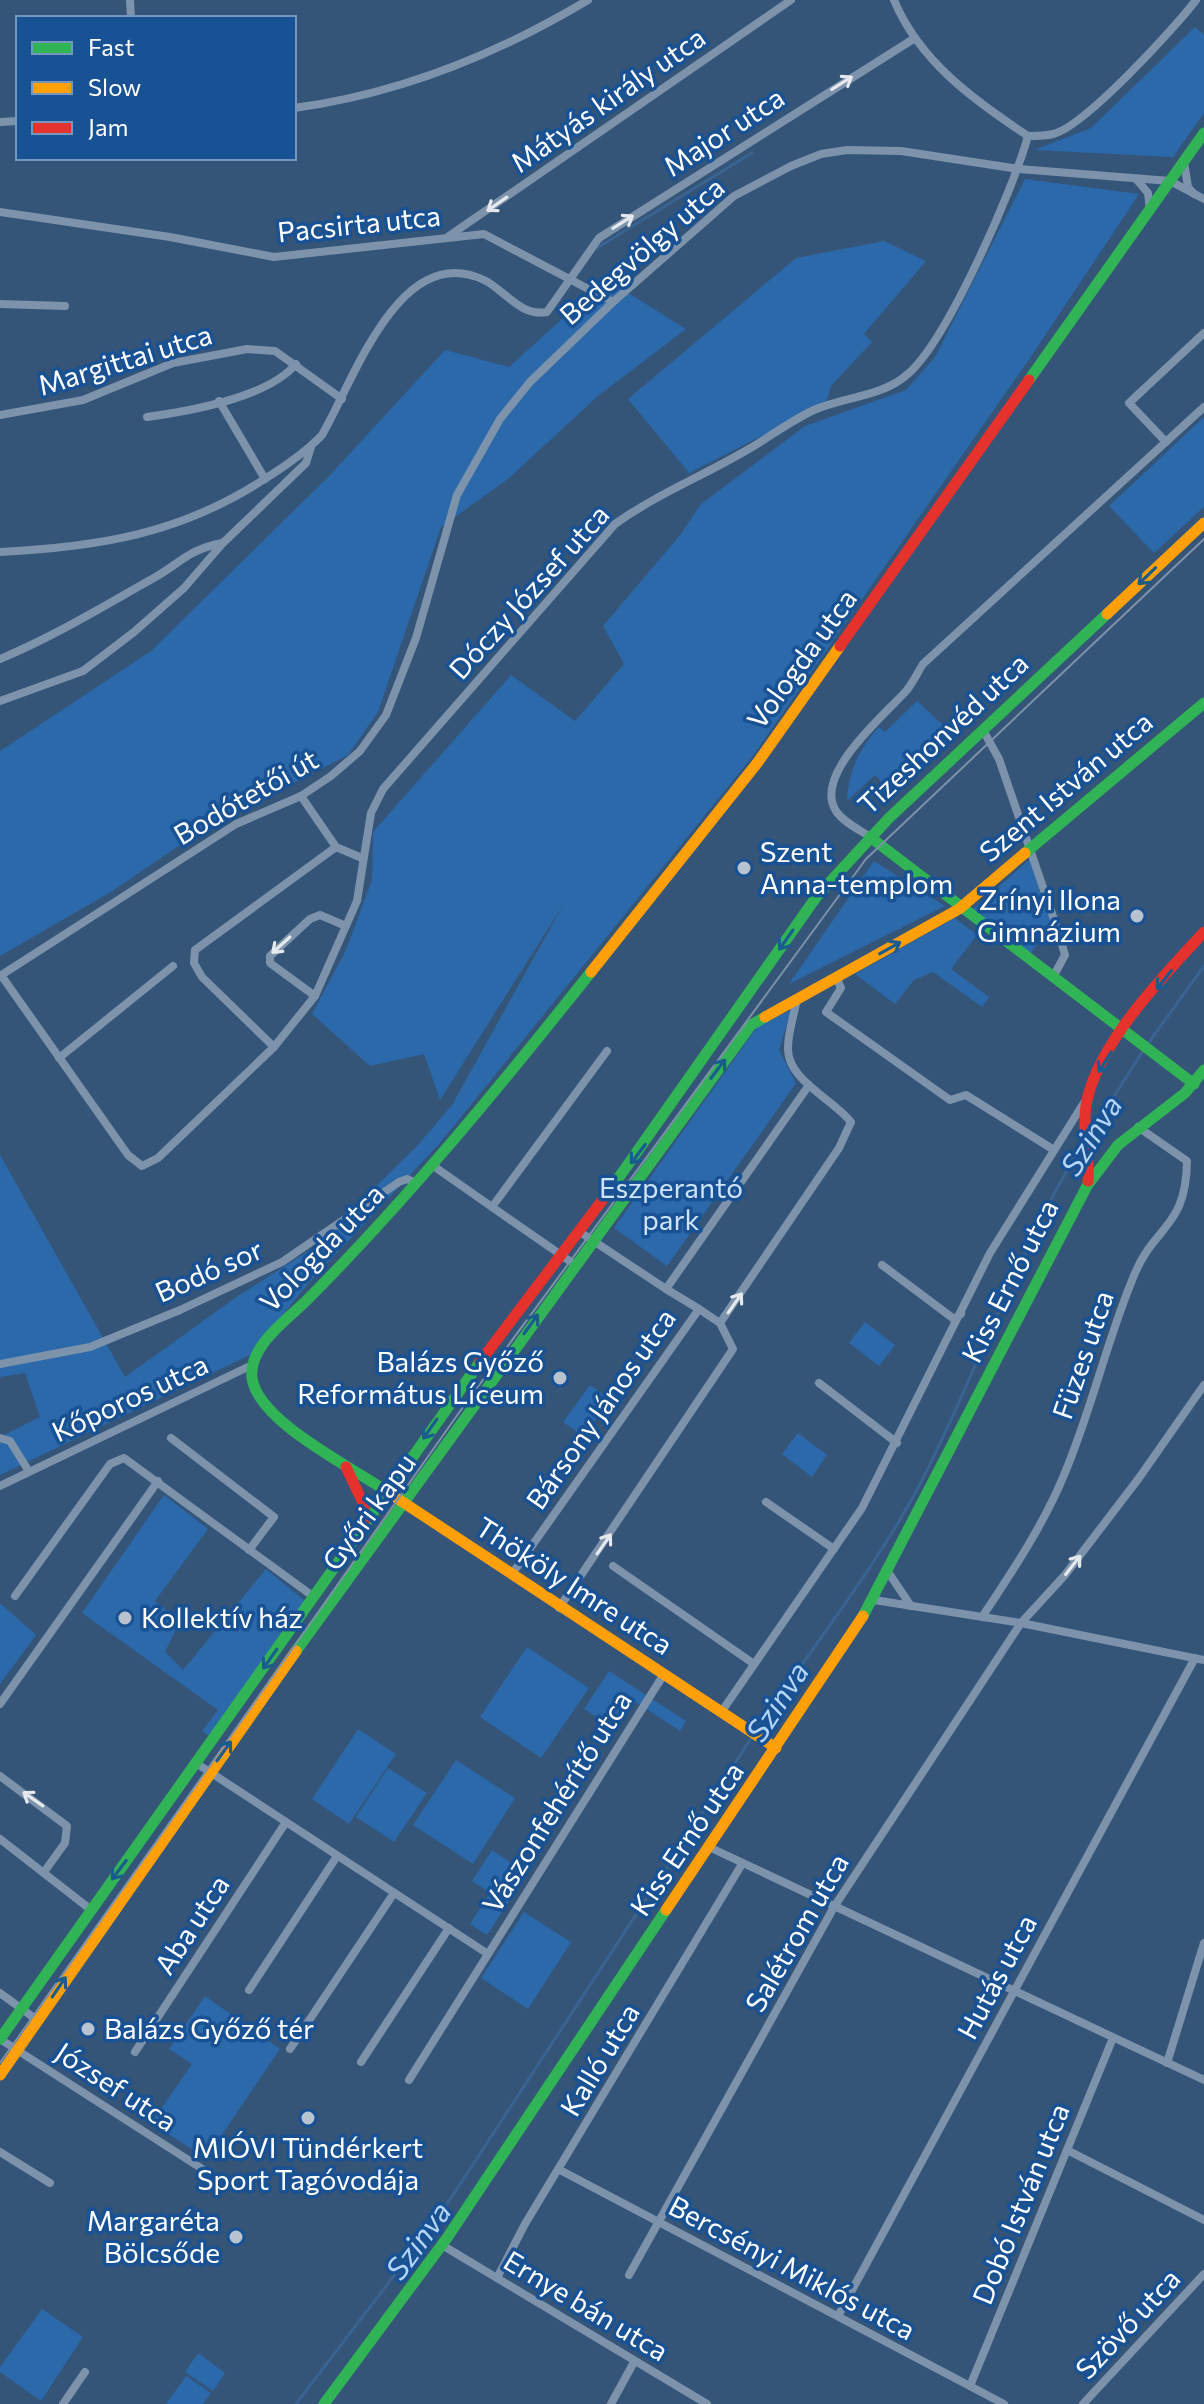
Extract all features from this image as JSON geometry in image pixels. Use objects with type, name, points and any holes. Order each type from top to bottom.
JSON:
[{"type":"street","points":[[296,108],[386,90],[448,71],[531,35],[588,0]]},
{"type":"street","name":"Mátyás király utca","points":[[449,236],[791,0]]},
{"type":"street","points":[[894,0],[915,38],[948,77],[986,109],[1028,136],[1055,134],[1080,118],[1145,56],[1196,0]]},
{"type":"street","name":"Major utca","points":[[342,399],[367,349],[394,309],[408,290],[424,279],[442,272],[461,273],[485,280],[525,310],[539,314],[547,312],[557,302],[599,238],[915,38]]},
{"type":"street","name":"Vologda utca","points":[[250,1366],[257,1351],[339,1268],[487,1103],[758,762],[1204,133]]},
{"type":"street","name":"Dóczy József utca","points":[[0,976],[128,1155],[142,1166],[158,1158],[274,1047],[315,996],[357,901],[371,813],[383,789],[615,524],[646,501],[748,450],[806,414],[886,389],[908,375],[929,352],[948,318],[1019,169],[1028,136]]},
{"type":"street","name":"Bedegvölgy utca","points":[[457,495],[500,419],[530,382],[720,206],[791,166],[821,154],[847,150],[901,151],[1019,169],[1170,181]]},
{"type":"street","points":[[1184,162],[1188,187],[1194,194]]},
{"type":"street","points":[[1137,179],[1148,193],[1150,210]]},
{"type":"street","points":[[1170,181],[1204,199]]},
{"type":"street","name":"Pacsirta utca","points":[[0,212],[170,237],[274,257],[484,234],[498,238],[613,302]]},
{"type":"street","points":[[0,304],[65,306]]},
{"type":"street","points":[[1166,442],[1129,403],[1204,333]]},
{"type":"street","name":"Margittai utca","points":[[0,415],[83,400],[173,363],[247,349],[275,351],[342,399]]},
{"type":"street","points":[[147,417],[270,386],[285,377],[296,364]]},
{"type":"street","points":[[0,701],[83,671],[161,610],[223,543],[306,463],[311,447],[342,399]]},
{"type":"street","points":[[219,401],[265,479]]},
{"type":"street","name":"Tizeshonvéd utca","points":[[1204,407],[923,664],[907,689],[863,732],[833,791],[837,813],[870,837],[1204,523]]},
{"type":"street","points":[[0,552],[120,541],[169,528],[217,507],[311,447]]},
{"type":"street","name":"Bodótetői út","points":[[0,976],[236,824],[301,796],[360,751],[386,715],[416,638],[457,495]]},
{"type":"street","points":[[0,659],[43,641],[165,572],[184,555],[223,543]]},
{"type":"street","name":"Szent István utca","points":[[836,977],[959,909],[1204,703]]},
{"type":"street","points":[[983,730],[999,759],[1065,955],[1053,977]]},
{"type":"street","points":[[301,796],[336,847],[362,858]]},
{"type":"street","points":[[870,837],[959,909],[1198,1087]]},
{"type":"street","name":"Győri kapu","points":[[0,2039],[448,1404],[580,1232],[730,1025],[817,896],[870,837]]},
{"type":"street","points":[[274,1047],[202,977],[194,963],[195,950],[336,847]]},
{"type":"street","points":[[315,996],[270,963],[270,956],[310,919],[320,915],[346,926]]},
{"type":"street","name":"Kiss Ernő utca","points":[[1087,1186],[1086,1113],[1094,1080],[1204,932]]},
{"type":"street","points":[[59,1058],[173,966]]},
{"type":"street","points":[[836,977],[841,988],[826,1012],[950,1100],[966,1095],[1054,1150]]},
{"type":"street","name":"Győri kapu","points":[[0,2075],[209,1772],[406,1503],[574,1264],[751,1025],[836,977]]},
{"type":"street","name":"Bársony János utca","points":[[720,1323],[839,1148],[851,1122],[839,1106],[809,1085],[795,1069],[787,1051],[797,999]]},
{"type":"street","points":[[492,1207],[607,1051]]},
{"type":"street","name":"Kiss Ernő utca","points":[[324,2404],[442,2245],[711,1848],[874,1600],[1087,1186],[1118,1145],[1137,1127],[1198,1087],[1204,1070]]},
{"type":"street","name":"Bársony János utca","points":[[666,1289],[809,1085]]},
{"type":"street","points":[[722,1711],[862,1508],[990,1253],[1088,1097]]},
{"type":"street","name":"Füzes utca","points":[[982,1617],[1012,1572],[1063,1477],[1132,1279],[1180,1210],[1187,1188],[1187,1161],[1137,1127]]},
{"type":"street","points":[[432,1165],[574,1264]]},
{"type":"street","name":"Bodó sor","points":[[0,1364],[90,1347],[180,1310],[282,1262],[399,1182],[407,1179],[416,1183]]},
{"type":"street","name":"Bársony János utca","points":[[559,1608],[733,1349],[720,1323],[580,1232]]},
{"type":"street","points":[[882,1265],[954,1319],[963,1312]]},
{"type":"street","name":"Bársony János utca","points":[[512,1574],[699,1309]]},
{"type":"street","name":"Thököly Imre utca","points":[[250,1366],[254,1389],[276,1418],[559,1608],[776,1748]]},
{"type":"street","name":"Kőporos utca","points":[[0,1486],[250,1366]]},
{"type":"street","points":[[819,1383],[897,1443]]},
{"type":"street","name":"Salétrom utca","points":[[629,2275],[834,1907],[1021,1623],[1065,1575],[1139,1478],[1204,1385]]},
{"type":"street","name":"Kőporos utca","points":[[0,1438],[10,1441],[28,1470]]},
{"type":"street","name":"Kőporos utca","points":[[171,1438],[274,1517],[249,1550]]},
{"type":"street","name":"Kőporos utca","points":[[15,1596],[110,1464],[124,1458],[314,1597]]},
{"type":"street","points":[[345,1464],[364,1505],[363,1526]]},
{"type":"street","points":[[0,1704],[158,1481]]},
{"type":"street","points":[[766,1502],[834,1549]]},
{"type":"street","points":[[613,1566],[754,1664]]},
{"type":"street","points":[[888,1572],[912,1606]]},
{"type":"street","points":[[874,1600],[1021,1623],[1199,1659]]},
{"type":"street","name":"Hutás utca","points":[[838,2316],[1199,1659]]},
{"type":"street","name":"Vászonfehérítő utca","points":[[488,1954],[664,1674]]},
{"type":"street","points":[[196,1763],[488,1954],[409,2080]]},
{"type":"street","points":[[0,1776],[67,1826],[65,1843],[44,1872]]},
{"type":"street","name":"Aba utca","points":[[135,2052],[286,1822]]},
{"type":"street","points":[[0,1839],[90,1909]]},
{"type":"street","points":[[711,1848],[1204,2080]]},
{"type":"street","points":[[249,1990],[337,1856]]},
{"type":"street","name":"Kalló utca","points":[[497,2278],[525,2224],[742,1864]]},
{"type":"street","points":[[290,2049],[394,1893]]},
{"type":"street","points":[[361,2062],[449,1928]]},
{"type":"street","points":[[1167,2063],[1204,1943]]},
{"type":"street","points":[[0,1993],[37,2020]]},
{"type":"street","name":"Dobó István utca","points":[[970,2386],[1113,2038]]},
{"type":"street","name":"József utca","points":[[0,2039],[207,2172]]},
{"type":"street","points":[[1067,2150],[1204,2220]]},
{"type":"street","points":[[0,2152],[50,2183]]},
{"type":"street","name":"Bercsényi Miklós utca","points":[[560,2170],[1004,2404]]},
{"type":"street","name":"Ernye bán utca","points":[[442,2245],[707,2404]]},
{"type":"street","name":"Szövő utca","points":[[1083,2404],[1204,2274]]},
{"type":"street","points":[[611,2404],[634,2362]]},
{"type":"street","points":[[63,2404],[85,2372]]},
{"type":"green space","points":[[1195,27],[1204,35],[1204,113],[1173,157],[1035,150],[1091,128]]},
{"type":"green space","points":[[1025,179],[1139,194],[1028,361],[752,757],[440,1143],[306,1286],[250,1355],[0,1475],[0,1437],[40,1417],[25,1373],[0,1377],[0,1155],[125,1377],[235,1298],[313,1248],[417,1146],[452,1105],[563,905],[440,1100],[424,1054],[370,1066],[312,1014],[346,950],[372,880],[373,832],[511,675],[575,721],[624,664],[603,626],[680,535],[701,504],[805,426],[906,390],[935,357]]},
{"type":"green space","points":[[884,241],[926,261],[864,334],[872,342],[831,386],[826,403],[689,473],[628,399],[796,258]]},
{"type":"green space","points":[[606,279],[686,329],[598,396],[508,479],[441,527],[378,712],[348,755],[205,828],[111,892],[0,956],[0,751],[151,651],[330,475],[445,350],[509,367]]},
{"type":"green space","points":[[1204,417],[1204,507],[1154,553],[1109,506]]},
{"type":"green space","points":[[917,701],[954,735],[892,794],[875,775],[847,801],[852,770],[865,744],[879,727],[885,732]]},
{"type":"green space","points":[[1031,858],[1056,939],[1045,933],[1031,953],[971,911]]},
{"type":"green space","points":[[874,861],[945,906],[789,984]]},
{"type":"green space","points":[[955,918],[977,935],[951,969],[989,997],[982,1007],[933,972],[914,980],[895,1004],[855,974]]},
{"type":"green space","name":"Eszperantó park","points":[[791,1010],[779,1050],[796,1083],[667,1266],[614,1228],[757,1027]]},
{"type":"green space","points":[[865,1322],[895,1345],[879,1366],[849,1343]]},
{"type":"green space","points":[[590,1385],[610,1399],[584,1437],[563,1422]]},
{"type":"green space","points":[[798,1433],[827,1455],[812,1477],[782,1454]]},
{"type":"green space","points":[[164,1495],[208,1529],[155,1601],[180,1621],[165,1652],[183,1670],[266,1569],[309,1604],[209,1736],[202,1731],[218,1710],[82,1613]]},
{"type":"green space","points":[[0,1603],[36,1635],[0,1684]]},
{"type":"green space","points":[[527,1647],[589,1688],[541,1758],[480,1717]]},
{"type":"green space","points":[[609,1671],[686,1721],[680,1731],[631,1699],[613,1727],[584,1709]]},
{"type":"green space","points":[[358,1729],[396,1754],[349,1824],[312,1799]]},
{"type":"green space","points":[[456,1760],[515,1798],[473,1864],[413,1825]]},
{"type":"green space","points":[[388,1768],[427,1793],[394,1842],[356,1817]]},
{"type":"green space","points":[[492,1850],[527,1874],[487,1935],[470,1924],[490,1893],[472,1881]]},
{"type":"green space","points":[[524,1912],[571,1942],[528,2009],[481,1978]]},
{"type":"green space","points":[[205,1996],[280,2049],[206,2158],[151,2123],[192,2064],[169,2049]]},
{"type":"green space","points":[[42,2309],[83,2337],[41,2401],[0,2372],[0,2367]]},
{"type":"green space","points":[[198,2353],[225,2373],[213,2391],[185,2372]]},
{"type":"green space","points":[[186,2376],[211,2393],[203,2404],[166,2404]]},
{"type":"waterway","points":[[595,249],[752,153]]},
{"type":"waterway","name":"Szinva","points":[[1147,1045],[1204,966]]},
{"type":"waterway","name":"Szinva","points":[[1091,1132],[1143,1051]]},
{"type":"waterway","name":"Szinva","points":[[756,1731],[862,1579],[920,1484],[1037,1228],[1082,1145]]},
{"type":"waterway","name":"Szinva","points":[[296,2404],[438,2218],[752,1737]]},
{"type":"tram line","points":[[0,2063],[463,1407],[866,859],[1204,539]]},
{"type":"traffic: fast","points":[[1029,380],[1204,133]]},
{"type":"traffic: fast","points":[[610,1190],[817,896],[889,818],[1107,614]]},
{"type":"traffic: fast","points":[[1025,853],[1204,703]]},
{"type":"traffic: fast","points":[[870,837],[1194,1084]]},
{"type":"traffic: fast","points":[[383,1489],[307,1441],[270,1410],[258,1394],[252,1378],[257,1354],[272,1333],[310,1297],[420,1179],[591,972]]},
{"type":"traffic: fast","points":[[296,1651],[751,1025],[765,1017]]},
{"type":"traffic: fast","points":[[863,1616],[1087,1186],[1118,1145],[1185,1093],[1204,1070]]},
{"type":"traffic: fast","points":[[0,2039],[480,1362]]},
{"type":"traffic: fast","points":[[324,2404],[447,2238],[666,1910]]},
{"type":"traffic: slow","points":[[1107,614],[1204,523]]},
{"type":"traffic: slow","points":[[591,972],[758,762],[840,646]]},
{"type":"traffic: slow","points":[[765,1017],[959,909],[1025,853]]},
{"type":"traffic: slow","points":[[383,1489],[776,1748]]},
{"type":"traffic: slow","points":[[666,1910],[863,1616]]},
{"type":"traffic: slow","points":[[0,2075],[296,1651]]},
{"type":"traffic: jam","points":[[840,646],[1029,380]]},
{"type":"traffic: jam","points":[[1088,1181],[1085,1110],[1094,1078],[1105,1055],[1135,1010],[1204,932]]},
{"type":"traffic: jam","points":[[480,1362],[610,1190]]},
{"type":"traffic: jam","points":[[346,1467],[364,1505],[364,1526]]},
{"type":"place","name":"Szent Anna-templom","points":[[744,868]]},
{"type":"place","name":"Zrínyi Ilona Gimnázium","points":[[1137,916]]},
{"type":"place","name":"Balázs Győző Református Líceum","points":[[560,1378]]},
{"type":"place","name":"Kollektív ház","points":[[125,1618]]},
{"type":"place","name":"Balázs Győző tér","points":[[88,2029]]},
{"type":"place","name":"MIÓVI Tündérkert Sport Tagóvodája","points":[[308,2118]]},
{"type":"place","name":"Margaréta Bölcsőde","points":[[236,2237]]}]
